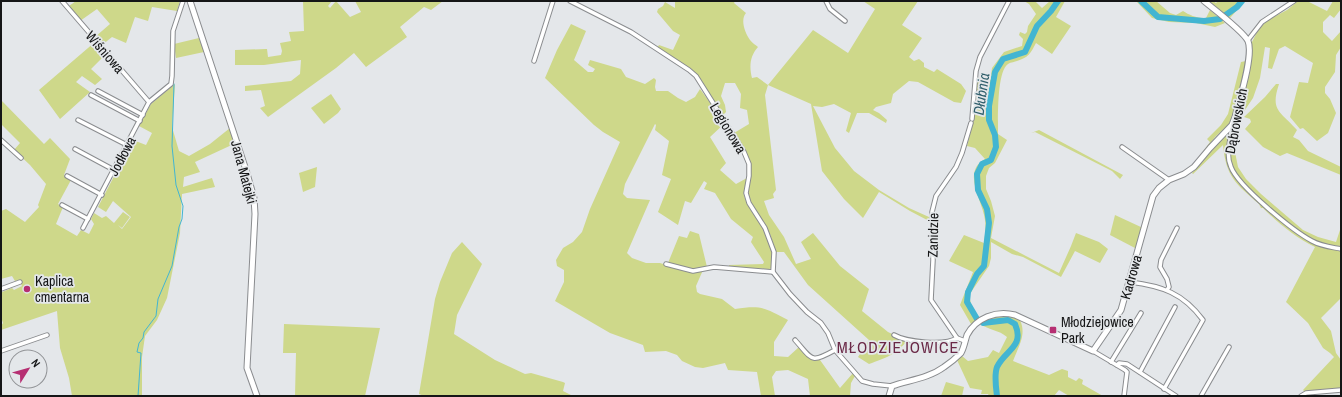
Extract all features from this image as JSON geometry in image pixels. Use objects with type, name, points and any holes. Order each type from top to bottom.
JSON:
[{"type":"street","name":"Wiśniowa","points":[[62,1],[150,102]]},
{"type":"street","name":"Jodłowa","points":[[83,228],[150,102],[171,84],[173,31],[183,1]]},
{"type":"street","name":"Jana Matejki","points":[[190,1],[249,178],[254,198],[255,214],[246,368],[257,396]]},
{"type":"street","points":[[534,61],[553,1]]},
{"type":"street","name":"Legionowa","points":[[570,1],[631,32],[696,76],[744,152],[749,164],[749,176],[746,193],[749,203],[764,228],[774,252],[773,272]]},
{"type":"street","points":[[826,1],[830,9],[845,21]]},
{"type":"street","name":"Zanidzie","points":[[957,338],[931,300],[933,260],[932,212],[936,196],[956,166],[962,153],[971,121],[976,71],[980,57],[1009,1]]},
{"type":"street","points":[[1204,1],[1248,40],[1262,22],[1294,1]]},
{"type":"street","name":"Dąbrowskich","points":[[1248,40],[1250,49],[1249,61],[1232,125],[1229,146],[1228,159],[1231,168],[1240,183],[1301,234],[1326,247],[1341,249]]},
{"type":"street","points":[[98,91],[143,115]]},
{"type":"street","points":[[91,95],[140,121]]},
{"type":"street","points":[[78,120],[127,145]]},
{"type":"street","points":[[1122,146],[1169,180],[1191,170],[1232,125]]},
{"type":"street","points":[[1,140],[21,158]]},
{"type":"street","points":[[75,149],[114,170]]},
{"type":"street","points":[[67,176],[102,194]]},
{"type":"street","name":"Kadrowa","points":[[1093,351],[1122,310],[1153,196],[1159,188],[1169,180]]},
{"type":"street","points":[[62,205],[88,219]]},
{"type":"street","points":[[1167,290],[1169,287],[1167,279],[1160,267],[1161,260],[1177,228]]},
{"type":"street","points":[[666,264],[693,271],[714,267],[773,272],[803,308],[821,323],[828,333],[835,350],[862,381],[892,386],[940,370],[960,353],[971,329],[992,314],[1008,313],[1093,351],[1125,370],[1127,372],[1124,396]]},
{"type":"street","points":[[1,289],[20,282]]},
{"type":"street","points":[[1130,282],[1150,285],[1167,290],[1177,295],[1189,304],[1203,320],[1164,389]]},
{"type":"street","points":[[1140,372],[1175,307]]},
{"type":"street","points":[[1111,362],[1141,313]]},
{"type":"street","points":[[1,350],[47,335]]},
{"type":"street","points":[[894,335],[906,340],[938,342],[954,340],[957,338],[965,341]]},
{"type":"street","points":[[794,340],[814,359],[820,359],[835,350]]},
{"type":"street","points":[[1200,396],[1229,347]]},
{"type":"street","points":[[1117,365],[1122,363],[1140,372],[1176,396]]},
{"type":"street","points":[[889,396],[892,386]]},
{"type":"street","points":[[1301,396],[1306,393],[1341,390]]},
{"type":"green space","points":[[76,1],[180,1],[177,11],[152,7],[148,21],[135,17],[126,43],[112,37],[102,45],[95,37],[110,24],[97,9],[80,21],[69,6]]},
{"type":"green space","points":[[303,1],[332,1],[328,6],[330,8],[336,1],[350,17],[361,12],[355,1],[443,1],[431,10],[424,7],[400,27],[407,37],[366,67],[354,53],[336,68],[268,117],[260,108],[265,106],[261,90],[245,91],[245,86],[291,81],[300,74],[301,60],[264,65],[235,65],[235,50],[267,49],[268,57],[281,55],[282,51],[280,43],[291,41],[289,32],[304,31]]},
{"type":"green space","points":[[675,1],[735,1],[734,3],[746,13],[743,19],[745,30],[751,41],[758,47],[753,54],[751,61],[752,78],[757,77],[768,85],[765,95],[776,190],[773,194],[774,198],[764,201],[769,215],[784,237],[796,264],[811,259],[801,242],[813,233],[840,266],[869,289],[862,311],[888,332],[907,341],[890,356],[869,364],[858,357],[869,340],[808,285],[784,252],[776,252],[770,234],[752,205],[748,193],[751,176],[750,161],[744,148],[734,133],[749,124],[747,110],[740,108],[741,94],[735,83],[725,83],[721,96],[726,112],[722,116],[699,78],[690,68],[657,48],[659,45],[673,50],[680,35],[673,31],[657,12],[665,2],[675,8]]},
{"type":"green space","points":[[863,1],[918,1],[902,25],[922,38],[909,57],[914,61],[919,59],[924,63],[924,67],[934,72],[937,69],[961,84],[966,91],[961,103],[954,102],[918,82],[909,81],[893,94],[891,103],[876,107],[873,110],[887,120],[886,123],[869,113],[857,113],[849,133],[846,131],[851,113],[834,104],[822,107],[813,106],[835,148],[854,171],[879,190],[909,208],[929,217],[929,221],[879,192],[863,218],[844,199],[822,171],[811,104],[768,85],[813,30],[848,53],[875,9]]},
{"type":"green space","points":[[1024,1],[1035,1],[1042,8],[1050,1],[1065,1],[1056,17],[1071,26],[1052,54],[1036,43],[1027,56],[1021,60],[1009,63],[1004,68],[999,95],[998,134],[1007,140],[995,163],[989,168],[986,176],[986,189],[995,216],[991,238],[1059,273],[1076,233],[1099,242],[1108,249],[1100,263],[1075,251],[1061,277],[1023,257],[1012,254],[991,242],[991,258],[989,266],[969,295],[972,308],[979,318],[971,324],[960,305],[973,272],[949,261],[964,235],[984,243],[985,220],[974,179],[975,171],[978,165],[985,159],[975,148],[967,146],[975,114],[977,77],[990,83],[992,68],[1004,52],[1022,46],[1023,39],[1019,35],[1020,32],[1025,34],[1027,32],[1028,26],[1036,14],[1029,4]]},
{"type":"green space","points":[[1136,1],[1156,1],[1170,13],[1176,15],[1183,11],[1200,18],[1206,18],[1210,10],[1225,23],[1215,27],[1196,23],[1169,22],[1152,18]]},
{"type":"green space","points":[[1207,1],[1213,1],[1216,3],[1218,1],[1245,1],[1230,18]]},
{"type":"green space","points":[[1298,1],[1307,1],[1327,11],[1333,1],[1341,1],[1341,9],[1334,18],[1330,15],[1323,22],[1323,32],[1332,41],[1341,31],[1341,47],[1336,55],[1335,72],[1325,87],[1325,93],[1330,99],[1336,113],[1328,133],[1317,141],[1303,128],[1300,129],[1290,117],[1299,82],[1308,83],[1313,63],[1285,46],[1279,49],[1272,69],[1268,68],[1270,48],[1265,47],[1260,78],[1253,98],[1241,116],[1238,116],[1251,59],[1251,44],[1257,32],[1266,21],[1287,10]]},
{"type":"green space","points":[[571,24],[586,31],[574,60],[588,72],[593,72],[595,69],[588,65],[590,60],[621,69],[626,77],[645,84],[654,78],[656,80],[656,91],[668,91],[686,102],[695,97],[700,89],[725,123],[710,137],[726,163],[720,170],[736,184],[747,178],[744,196],[768,239],[771,246],[773,260],[772,268],[769,269],[729,267],[729,265],[763,264],[764,262],[751,242],[753,237],[731,219],[715,193],[704,189],[707,183],[704,181],[691,203],[685,201],[678,225],[658,212],[671,179],[662,175],[669,141],[655,130],[655,124],[625,184],[623,194],[627,198],[650,200],[627,253],[632,258],[646,263],[660,263],[692,273],[703,270],[696,286],[697,292],[700,294],[722,299],[735,309],[751,307],[763,308],[788,320],[774,342],[774,356],[788,357],[799,347],[811,358],[820,360],[840,388],[853,373],[855,376],[851,383],[850,396],[810,396],[808,379],[788,370],[776,371],[772,377],[775,396],[761,396],[757,372],[728,370],[725,363],[703,368],[695,367],[682,361],[677,355],[666,351],[645,352],[643,345],[610,333],[555,301],[564,282],[564,270],[557,266],[556,260],[563,248],[573,242],[582,232],[590,209],[620,142],[594,125],[545,78],[557,50]]},
{"type":"green space","points":[[199,38],[204,52],[176,58],[174,44]]},
{"type":"green space","points":[[95,42],[106,54],[91,69],[102,79],[95,85],[82,76],[76,82],[90,92],[60,119],[39,90]]},
{"type":"green space","points":[[1246,61],[1234,114],[1229,124],[1215,137],[1203,154],[1202,153],[1210,142],[1207,139],[1221,125],[1228,114],[1241,62]]},
{"type":"green space","points":[[175,84],[172,127],[179,151],[189,156],[210,144],[230,128],[236,143],[195,162],[200,172],[184,177],[183,187],[212,178],[215,187],[182,194],[180,233],[167,298],[157,320],[145,336],[142,357],[142,396],[72,396],[69,378],[60,348],[57,311],[1,330],[3,323],[1,317],[1,291],[2,292],[12,288],[14,290],[22,286],[19,280],[15,281],[12,276],[1,279],[1,211],[6,209],[25,222],[39,207],[38,205],[46,184],[30,165],[14,150],[20,143],[1,124],[1,100],[44,144],[50,138],[70,159],[64,175],[71,180],[58,204],[63,207],[56,224],[77,236],[81,230],[89,234],[94,224],[91,219],[94,213],[102,218],[106,216],[114,223],[123,212],[130,217],[122,228],[118,225],[122,229],[131,217],[113,201],[106,212],[98,207],[133,140],[146,145],[152,133],[139,126],[151,104]]},
{"type":"green space","points":[[1276,84],[1279,84],[1276,93],[1276,105],[1281,114],[1297,130],[1293,137],[1299,140],[1308,151],[1341,167],[1341,175],[1287,153],[1280,156],[1263,147],[1245,129],[1251,122],[1250,119],[1244,117]]},
{"type":"green space","points":[[331,94],[341,109],[324,124],[311,108]]},
{"type":"green space","points":[[1236,119],[1238,119],[1233,142],[1238,167],[1246,179],[1303,230],[1318,237],[1336,242],[1341,227],[1341,246],[1322,243],[1303,234],[1267,205],[1244,182],[1232,164],[1230,153]]},
{"type":"green space","points":[[1039,130],[1123,175],[1120,179],[1112,171],[1035,132],[1031,133]]},
{"type":"green space","points":[[1229,131],[1230,134],[1227,148],[1227,160],[1229,169],[1240,184],[1283,222],[1308,240],[1341,251],[1341,298],[1321,318],[1331,331],[1336,353],[1341,360],[1341,388],[1306,393],[1303,390],[1334,357],[1323,348],[1308,323],[1286,302],[1315,247],[1281,225],[1238,185],[1230,172],[1227,165],[1223,145],[1193,174],[1192,173],[1221,138]]},
{"type":"green space","points":[[317,167],[315,187],[303,192],[299,173]]},
{"type":"green space","points":[[1115,215],[1143,228],[1135,248],[1110,235]]},
{"type":"green space","points":[[690,231],[699,234],[707,267],[689,269],[668,263],[679,236],[687,238]]},
{"type":"green space","points":[[462,242],[482,264],[457,315],[454,334],[495,360],[525,374],[531,373],[565,383],[563,391],[573,396],[424,396],[419,394],[435,299],[440,282],[452,253]]},
{"type":"green space","points":[[1010,316],[1020,320],[1023,331],[1021,341],[1013,361],[1049,375],[1062,369],[1068,371],[1068,377],[1076,381],[1079,378],[1083,380],[1082,384],[1103,396],[1069,396],[1059,390],[1054,396],[989,396],[988,394],[981,394],[982,390],[970,388],[957,360],[962,356],[968,361],[988,357],[993,350],[999,353],[1007,337],[980,324],[990,318]]},
{"type":"green space","points":[[284,324],[380,328],[365,396],[295,396],[296,353],[283,353]]},
{"type":"green space","points":[[946,382],[964,387],[962,396],[941,396]]},
{"type":"waterway","name":"Dłubnia","points":[[977,319],[967,302],[968,292],[977,274],[984,266],[989,223],[987,209],[978,190],[977,174],[982,164],[991,160],[996,147],[995,135],[989,120],[989,106],[995,72],[1003,59],[1025,52],[1037,26],[1058,1]]},
{"type":"waterway","name":"Dłubnia","points":[[1141,1],[1158,17],[1204,21],[1220,19],[1237,7],[1242,1]]},
{"type":"waterway","points":[[138,396],[141,353],[137,352],[139,343],[143,338],[144,332],[156,316],[158,299],[172,266],[179,227],[182,219],[183,206],[176,185],[172,146],[174,84]]},
{"type":"waterway","name":"Dłubnia","points":[[983,323],[1008,320],[1015,324],[1017,332],[1018,338],[1016,343],[1000,361],[996,370],[995,378],[997,396]]},
{"type":"place","name":"Kaplica cmentarna","points":[[27,289]]},
{"type":"place","name":"Młodziejowice Park","points":[[1053,330]]},
{"type":"district","name":"MŁODZIEJOWICE","points":[[898,347]]}]
